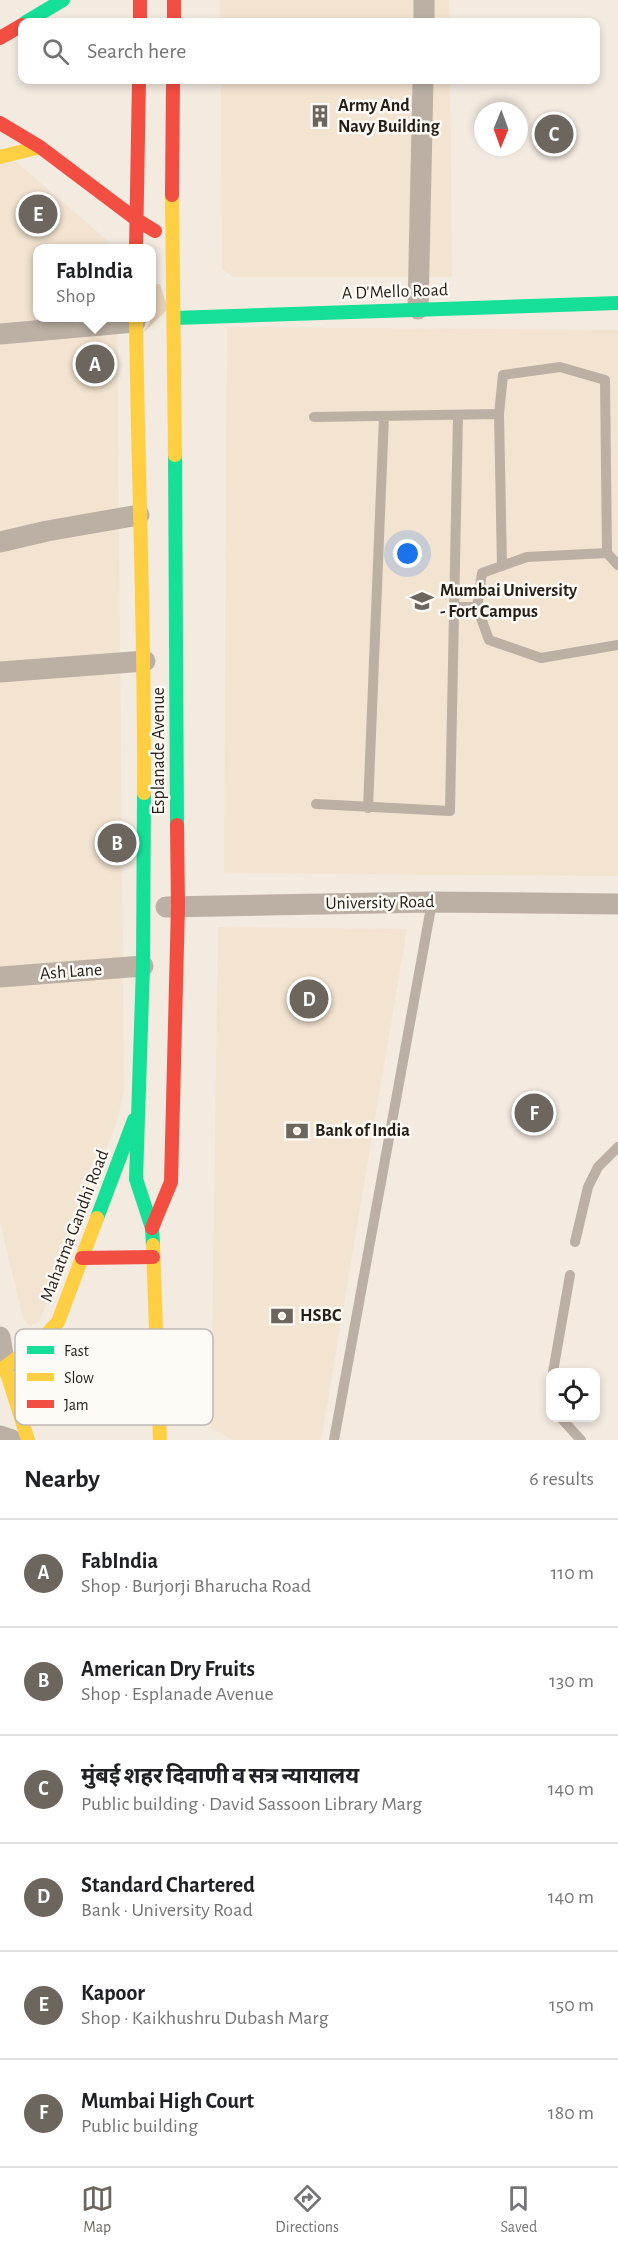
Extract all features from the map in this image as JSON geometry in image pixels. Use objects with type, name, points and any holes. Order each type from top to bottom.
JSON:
[{"type":"main road","points":[[34,18],[63,0]]},
{"type":"main road","points":[[140,0],[140,18]]},
{"type":"main road","points":[[174,0],[174,18]]},
{"type":"main road","points":[[0,38],[18,28]]},
{"type":"main road","points":[[136,244],[139,84]]},
{"type":"main road","points":[[136,348],[174,318],[167,272],[171,240],[173,84]]},
{"type":"main road","points":[[0,123],[40,147],[136,220],[171,240]]},
{"type":"main road","points":[[0,157],[40,147]]},
{"type":"main road","name":"A D'Mello Road","points":[[174,318],[618,303]]},
{"type":"main road","name":"Esplanade Avenue","points":[[153,1228],[171,1182],[158,1025],[178,906],[174,318]]},
{"type":"main road","points":[[135,322],[145,661],[143,966],[158,1025],[137,1111],[136,1179],[153,1228],[156,1329]]},
{"type":"main road","name":"Mahatma Gandhi Road","points":[[51,1329],[58,1322],[137,1111]]},
{"type":"main road","points":[[82,1257],[153,1257]]},
{"type":"main road","name":"Mahatma Gandhi Road","points":[[5,1367],[15,1359]]},
{"type":"main road","points":[[5,1367],[15,1399]]},
{"type":"main road","points":[[23,1425],[28,1440]]},
{"type":"main road","points":[[159,1425],[160,1440]]},
{"type":"street","points":[[424,0],[424,18]]},
{"type":"street","points":[[418,309],[423,84]]},
{"type":"street","points":[[0,334],[116,322]]},
{"type":"street","points":[[0,542],[47,531],[139,515]]},
{"type":"street","points":[[0,672],[145,661]]},
{"type":"street","name":"University Road","points":[[143,908],[432,902],[618,904]]},
{"type":"street","name":"Ash Lane","points":[[0,977],[143,966]]},
{"type":"street","points":[[0,1336],[5,1367]]},
{"type":"street","points":[[0,1436],[12,1440]]},
{"type":"lane","points":[[502,566],[499,414],[503,375],[560,367],[605,380],[607,553],[618,565]]},
{"type":"lane","points":[[314,417],[499,414]]},
{"type":"lane","points":[[316,804],[450,811],[458,415]]},
{"type":"lane","points":[[368,808],[384,416]]},
{"type":"lane","points":[[607,553],[527,556],[482,573],[477,608],[489,640],[541,658],[618,645]]},
{"type":"lane","points":[[454,607],[477,608]]},
{"type":"lane","points":[[334,1440],[432,902]]},
{"type":"lane","points":[[575,1242],[588,1187],[598,1167],[618,1148]]},
{"type":"lane","points":[[554,1368],[570,1275]]},
{"type":"lane","points":[[565,1422],[581,1440]]},
{"type":"shaded area","points":[[220,0],[449,0],[450,18],[220,18]]},
{"type":"shaded area","points":[[221,84],[450,84],[452,277],[233,277],[222,269]]},
{"type":"shaded area","points":[[0,148],[110,244],[33,244],[33,322],[117,322],[124,1091],[117,1121],[39,1322],[30,1326],[23,1319],[0,1221]]},
{"type":"shaded area","points":[[156,284],[160,284],[168,309],[156,321]]},
{"type":"shaded area","points":[[150,322],[154,322],[143,333]]},
{"type":"shaded area","name":"Mumbai University - Fort Campus","points":[[227,327],[618,330],[618,876],[224,873]]},
{"type":"shaded area","points":[[218,927],[407,929],[321,1440],[233,1440],[211,1428],[213,1425]]},
{"type":"traffic: fast","points":[[33,18],[63,0]]},
{"type":"traffic: fast","points":[[174,318],[618,303]]},
{"type":"traffic: fast","points":[[175,455],[177,825]]},
{"type":"traffic: fast","points":[[144,793],[143,966],[136,1179],[152,1228],[153,1245]]},
{"type":"traffic: fast","points":[[97,1218],[134,1120]]},
{"type":"traffic: slow","points":[[0,157],[40,147]]},
{"type":"traffic: slow","points":[[172,195],[175,455]]},
{"type":"traffic: slow","points":[[136,322],[144,793]]},
{"type":"traffic: slow","points":[[51,1329],[58,1322],[97,1218]]},
{"type":"traffic: slow","points":[[153,1245],[156,1329]]},
{"type":"traffic: slow","points":[[15,1359],[5,1367],[15,1399]]},
{"type":"traffic: slow","points":[[23,1425],[28,1440]]},
{"type":"traffic: slow","points":[[159,1425],[160,1440]]},
{"type":"traffic: jam","points":[[140,0],[140,18]]},
{"type":"traffic: jam","points":[[174,0],[174,18]]},
{"type":"traffic: jam","points":[[0,38],[18,27]]},
{"type":"traffic: jam","points":[[136,244],[139,84]]},
{"type":"traffic: jam","points":[[172,195],[173,84]]},
{"type":"traffic: jam","points":[[0,123],[40,147],[155,231]]},
{"type":"traffic: jam","points":[[152,1228],[171,1182],[178,906],[177,825]]},
{"type":"traffic: jam","points":[[82,1258],[153,1257]]},
{"type":"place","name":"Army And Navy Building","points":[[320,116]]},
{"type":"place","name":"मुंबई शहर दिवाणी व सत्र न्यायालय","points":[[554,134]]},
{"type":"place","name":"Kapoor","points":[[38,214]]},
{"type":"place","name":"FabIndia","points":[[95,364]]},
{"type":"place","name":"Mumbai University - Fort Campus","points":[[422,601]]},
{"type":"place","name":"American Dry Fruits","points":[[117,843]]},
{"type":"place","name":"Standard Chartered","points":[[309,999]]},
{"type":"place","name":"Mumbai High Court","points":[[534,1113]]},
{"type":"place","name":"Bank of India","points":[[297,1131]]},
{"type":"place","name":"HSBC","points":[[282,1316]]}]
